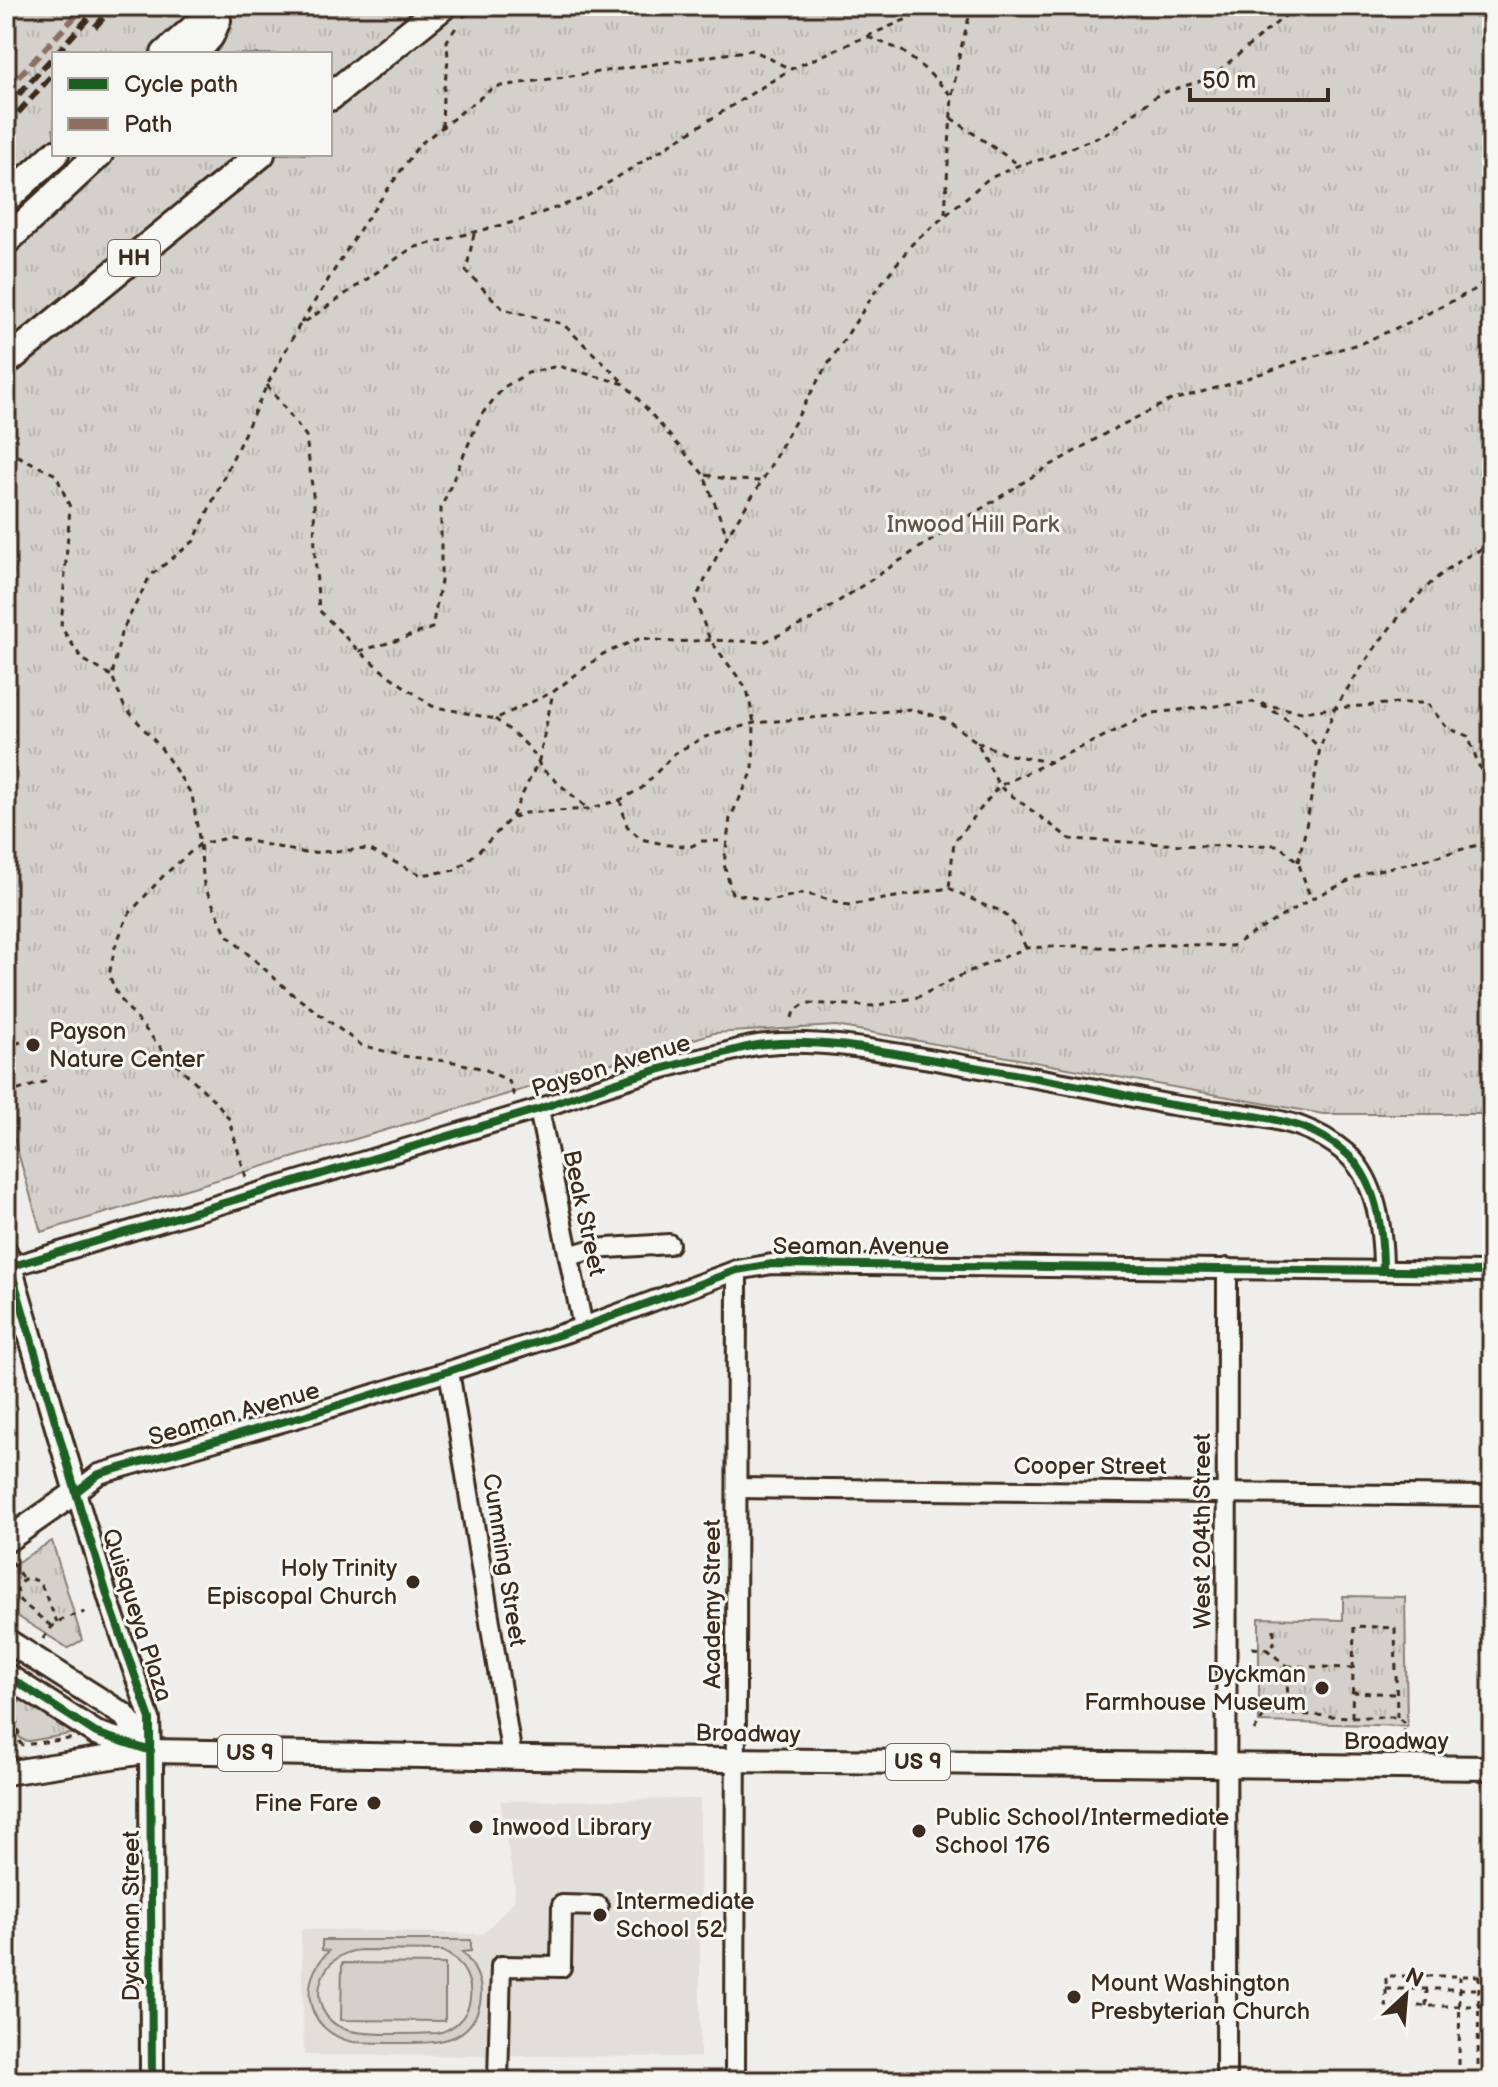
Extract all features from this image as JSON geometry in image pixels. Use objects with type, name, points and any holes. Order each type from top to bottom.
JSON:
[{"type":"highway","points":[[167,52],[221,6]]},
{"type":"highway","points":[[196,52],[210,36],[221,6]]},
{"type":"highway","points":[[332,95],[443,6]]},
{"type":"highway","points":[[6,199],[53,156]]},
{"type":"highway","points":[[6,241],[97,156]]},
{"type":"highway","name":"HH","points":[[6,362],[259,156]]},
{"type":"main road","points":[[7,1263],[16,1326],[76,1492]]},
{"type":"main road","name":"Seaman Avenue","points":[[8,1550],[76,1492]]},
{"type":"main road","points":[[6,1640],[124,1715],[151,1751]]},
{"type":"main road","points":[[6,1675],[96,1733],[151,1751]]},
{"type":"main road","points":[[7,1773],[13,1743]]},
{"type":"main road","name":"Broadway","points":[[7,1773],[151,1751],[1492,1768]]},
{"type":"main road","name":"Dyckman Street","points":[[151,1751],[152,2081]]},
{"type":"street","name":"Payson Avenue","points":[[7,1263],[539,1109],[666,1066],[765,1044],[811,1044],[868,1049],[1173,1105],[1268,1118],[1302,1127],[1316,1133],[1356,1163],[1379,1216],[1383,1271]]},
{"type":"street","name":"Beak Street","points":[[539,1109],[583,1327]]},
{"type":"street","points":[[569,1256],[593,1249],[669,1244]]},
{"type":"street","name":"Seaman Avenue","points":[[76,1492],[99,1474],[449,1371],[583,1327],[737,1270],[772,1264],[1492,1272]]},
{"type":"street","name":"West 204th Street","points":[[1226,2081],[1227,1268]]},
{"type":"street","name":"Academy Street","points":[[735,2081],[737,1270]]},
{"type":"street","name":"Cumming Street","points":[[449,1371],[512,1757]]},
{"type":"street","name":"Cooper Street","points":[[737,1488],[1492,1496]]},
{"type":"street","name":"Quisqueya Plaza","points":[[76,1492],[150,1719],[151,1751]]},
{"type":"street","points":[[498,2081],[501,1966],[561,1967],[562,1905],[598,1906]]},
{"type":"path","points":[[442,127],[447,41],[475,6]]},
{"type":"path","points":[[299,326],[412,248],[518,221],[584,198],[791,69],[937,6]]},
{"type":"path","points":[[945,214],[952,96],[972,6]]},
{"type":"path","points":[[1026,948],[1016,927],[1002,911],[949,888],[848,905],[804,893],[769,901],[732,893],[724,864],[730,818],[753,771],[754,723],[747,689],[710,640],[695,600],[727,536],[762,481],[821,375],[877,289],[912,244],[988,179],[1108,133],[1159,94],[1210,78],[1297,6]]},
{"type":"path","points":[[868,37],[901,50],[952,96]]},
{"type":"path","points":[[514,1096],[509,1081],[484,1069],[403,1056],[361,1045],[291,993],[227,935],[204,885],[192,795],[161,748],[124,706],[112,676],[121,633],[150,576],[194,541],[267,385],[299,326],[362,226],[419,145],[494,87],[753,50],[791,69]]},
{"type":"path","points":[[951,118],[1019,165]]},
{"type":"path","points":[[475,232],[466,271],[503,309],[563,324],[625,384],[704,475],[727,536]]},
{"type":"path","points":[[495,719],[553,692],[603,654],[641,638],[674,642],[764,642],[787,632],[809,621],[1046,468],[1169,401],[1362,343],[1474,290],[1492,275]]},
{"type":"path","points":[[359,651],[432,628],[441,581],[441,508],[481,415],[504,387],[528,373],[558,366],[625,384]]},
{"type":"path","points":[[267,385],[306,436],[314,503],[319,610],[359,651],[432,706],[495,719],[514,733],[539,760],[540,767],[588,809]]},
{"type":"path","points":[[6,454],[12,453],[56,475],[70,507],[61,627],[82,659],[112,676]]},
{"type":"path","points":[[704,475],[762,481]]},
{"type":"path","points":[[1298,862],[1320,748],[1335,708],[1368,658],[1416,597],[1474,551],[1492,545]]},
{"type":"path","points":[[246,1177],[228,1117],[165,1053],[118,996],[109,975],[115,947],[128,915],[164,875],[200,844],[231,837],[305,853],[368,849],[421,875],[456,870],[511,818],[539,760],[553,692]]},
{"type":"path","points":[[1252,702],[1273,710],[1320,748]]},
{"type":"path","points":[[949,888],[954,842],[999,786],[1153,713],[1252,702],[1302,712],[1427,703],[1447,728],[1468,736],[1492,801]]},
{"type":"path","points":[[511,818],[525,813],[588,809],[620,800],[642,788],[675,753],[705,737],[754,723],[912,709],[945,719],[977,742],[1005,754],[1050,762]]},
{"type":"path","points":[[977,742],[999,786],[1070,839],[1202,846],[1278,845],[1298,862],[1311,899]]},
{"type":"path","points":[[620,800],[627,826],[641,839],[692,846],[701,841],[727,841]]},
{"type":"path","points":[[792,1018],[794,1011],[806,1003],[874,1006],[918,997],[1026,948],[1119,948],[1170,944],[1232,946],[1311,899],[1365,873],[1492,841]]},
{"type":"path","points":[[6,1047],[21,1042]]},
{"type":"path","points":[[6,1094],[47,1081],[45,1076]]},
{"type":"path","points":[[8,1550],[24,1579]]},
{"type":"path","points":[[51,1626],[20,1601],[17,1589],[24,1579],[40,1582],[57,1622]]},
{"type":"path","points":[[43,1641],[51,1626],[85,1612]]},
{"type":"path","points":[[1352,1717],[1354,1626],[1395,1628],[1397,1717]]},
{"type":"path","points":[[1266,1649],[1274,1644],[1274,1629]]},
{"type":"path","points":[[1252,1648],[1266,1649],[1287,1666],[1326,1670],[1353,1668]]},
{"type":"path","points":[[1287,1666],[1288,1714]]},
{"type":"path","points":[[1490,1688],[1491,1734]]},
{"type":"path","points":[[1352,1692],[1397,1694]]},
{"type":"path","points":[[1254,1731],[1266,1713],[1397,1717],[1403,1722],[1404,1733]]},
{"type":"path","points":[[13,1743],[26,1746],[83,1737]]},
{"type":"path","points":[[1492,1976],[1386,1976],[1386,2006],[1492,2006]]},
{"type":"path","points":[[1459,2065],[1460,1976]]},
{"type":"path","points":[[1478,2065],[1479,1976]]},
{"type":"path","points":[[1386,1989],[1492,1989]]},
{"type":"path","points":[[1426,2006],[1427,1989]]},
{"type":"shaded area","name":"Intermediate School 52","points":[[700,1799],[700,2057],[304,2055],[301,1929],[483,1934],[514,1901],[515,1889],[500,1801]]},
{"type":"green space","name":"Inwood Hill Park","points":[[6,6],[1492,6],[1492,1114],[1323,1114],[836,1026],[714,1033],[41,1232],[6,1111]]},
{"type":"green space","points":[[52,1541],[82,1640],[68,1648],[6,1609],[6,1569]]},
{"type":"green space","points":[[1343,1596],[1405,1597],[1407,1726],[1259,1722],[1259,1618],[1343,1620]]},
{"type":"green space","points":[[27,1700],[77,1733],[24,1740],[17,1733],[14,1717],[14,1706]]},
{"type":"green space","points":[[322,1940],[471,1940],[471,1951],[462,1952],[471,1963],[479,1982],[481,1996],[476,2016],[461,2033],[440,2041],[353,2042],[337,2037],[316,2018],[311,2005],[312,1978],[329,1951],[322,1950]],"holes":[[[361,1950],[442,1951],[455,1959],[469,1982],[468,2007],[452,2027],[438,2033],[363,2033],[344,2029],[331,2021],[323,2010],[319,1997],[325,1971],[346,1953]]]},
{"type":"green space","points":[[342,1963],[445,1964],[445,2021],[341,2020]]},
{"type":"railway","points":[[58,52],[99,6]]},
{"type":"railway","points":[[95,27],[114,6]]},
{"type":"railway","points":[[6,108],[52,58]]},
{"type":"railway","points":[[6,126],[52,75]]},
{"type":"marked path","points":[[6,90],[85,6]]},
{"type":"cycle path","points":[[6,1268],[539,1109],[668,1067],[752,1046],[805,1043],[903,1055],[1163,1103],[1268,1118],[1305,1128],[1346,1153],[1365,1178],[1380,1224],[1383,1271]]},
{"type":"cycle path","points":[[6,1253],[110,1604],[150,1719],[152,2081]]},
{"type":"cycle path","points":[[76,1492],[99,1474],[449,1371],[583,1327],[737,1270],[772,1264],[1492,1272]]},
{"type":"cycle path","points":[[6,1675],[96,1733],[151,1751]]},
{"type":"place","name":"Payson Nature Center","points":[[33,1045]]},
{"type":"place","name":"Holy Trinity Episcopal Church","points":[[413,1582]]},
{"type":"place","name":"Dyckman Farmhouse Museum","points":[[1322,1688]]},
{"type":"place","name":"Fine Fare","points":[[374,1803]]},
{"type":"place","name":"Inwood Library","points":[[476,1827]]},
{"type":"place","name":"Public School/Intermediate School 176","points":[[919,1831]]},
{"type":"place","name":"Intermediate School 52","points":[[600,1915]]},
{"type":"place","name":"Mount Washington Presbyterian Church","points":[[1074,1997]]}]
